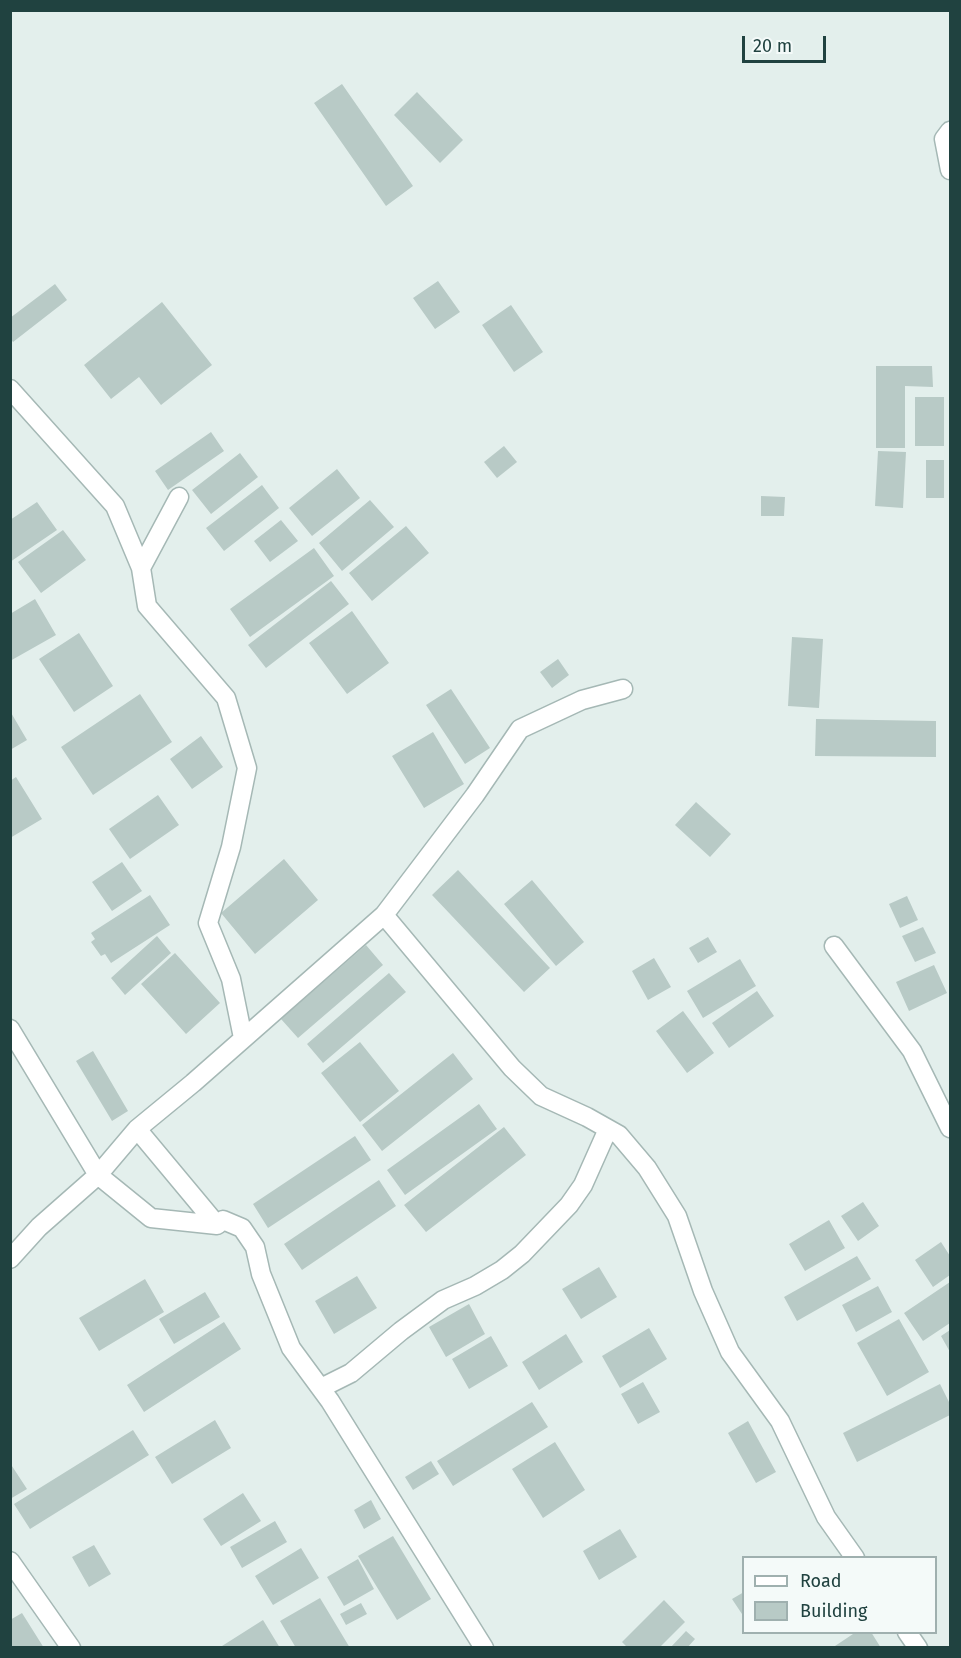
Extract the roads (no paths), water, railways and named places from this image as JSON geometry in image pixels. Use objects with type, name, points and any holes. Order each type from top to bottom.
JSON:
[{"type":"street","points":[[951,131],[944,139],[951,170]]},
{"type":"street","points":[[10,389],[115,506],[141,568],[147,606],[226,698],[247,768],[231,847],[208,923],[231,979],[243,1038]]},
{"type":"street","points":[[141,568],[179,496]]},
{"type":"street","points":[[10,1259],[39,1227],[98,1175],[137,1129],[384,915],[475,795],[520,729],[582,700],[623,689]]},
{"type":"street","points":[[384,915],[512,1068],[541,1096],[619,1135],[647,1168],[677,1216],[703,1291],[730,1352],[780,1421],[826,1517],[854,1556]]},
{"type":"street","points":[[834,946],[912,1051],[951,1128]]},
{"type":"street","points":[[10,1029],[98,1175],[151,1218],[218,1225]]},
{"type":"street","points":[[137,1129],[218,1225]]},
{"type":"street","points":[[321,1388],[351,1373],[401,1331],[443,1300],[475,1286],[522,1254],[569,1205],[583,1185],[608,1129]]},
{"type":"street","points":[[218,1225],[223,1220],[242,1228],[255,1247],[261,1274],[291,1348],[321,1388],[484,1647]]},
{"type":"street","points":[[10,1561],[71,1647]]},
{"type":"street","points":[[908,1634],[918,1647]]}]
